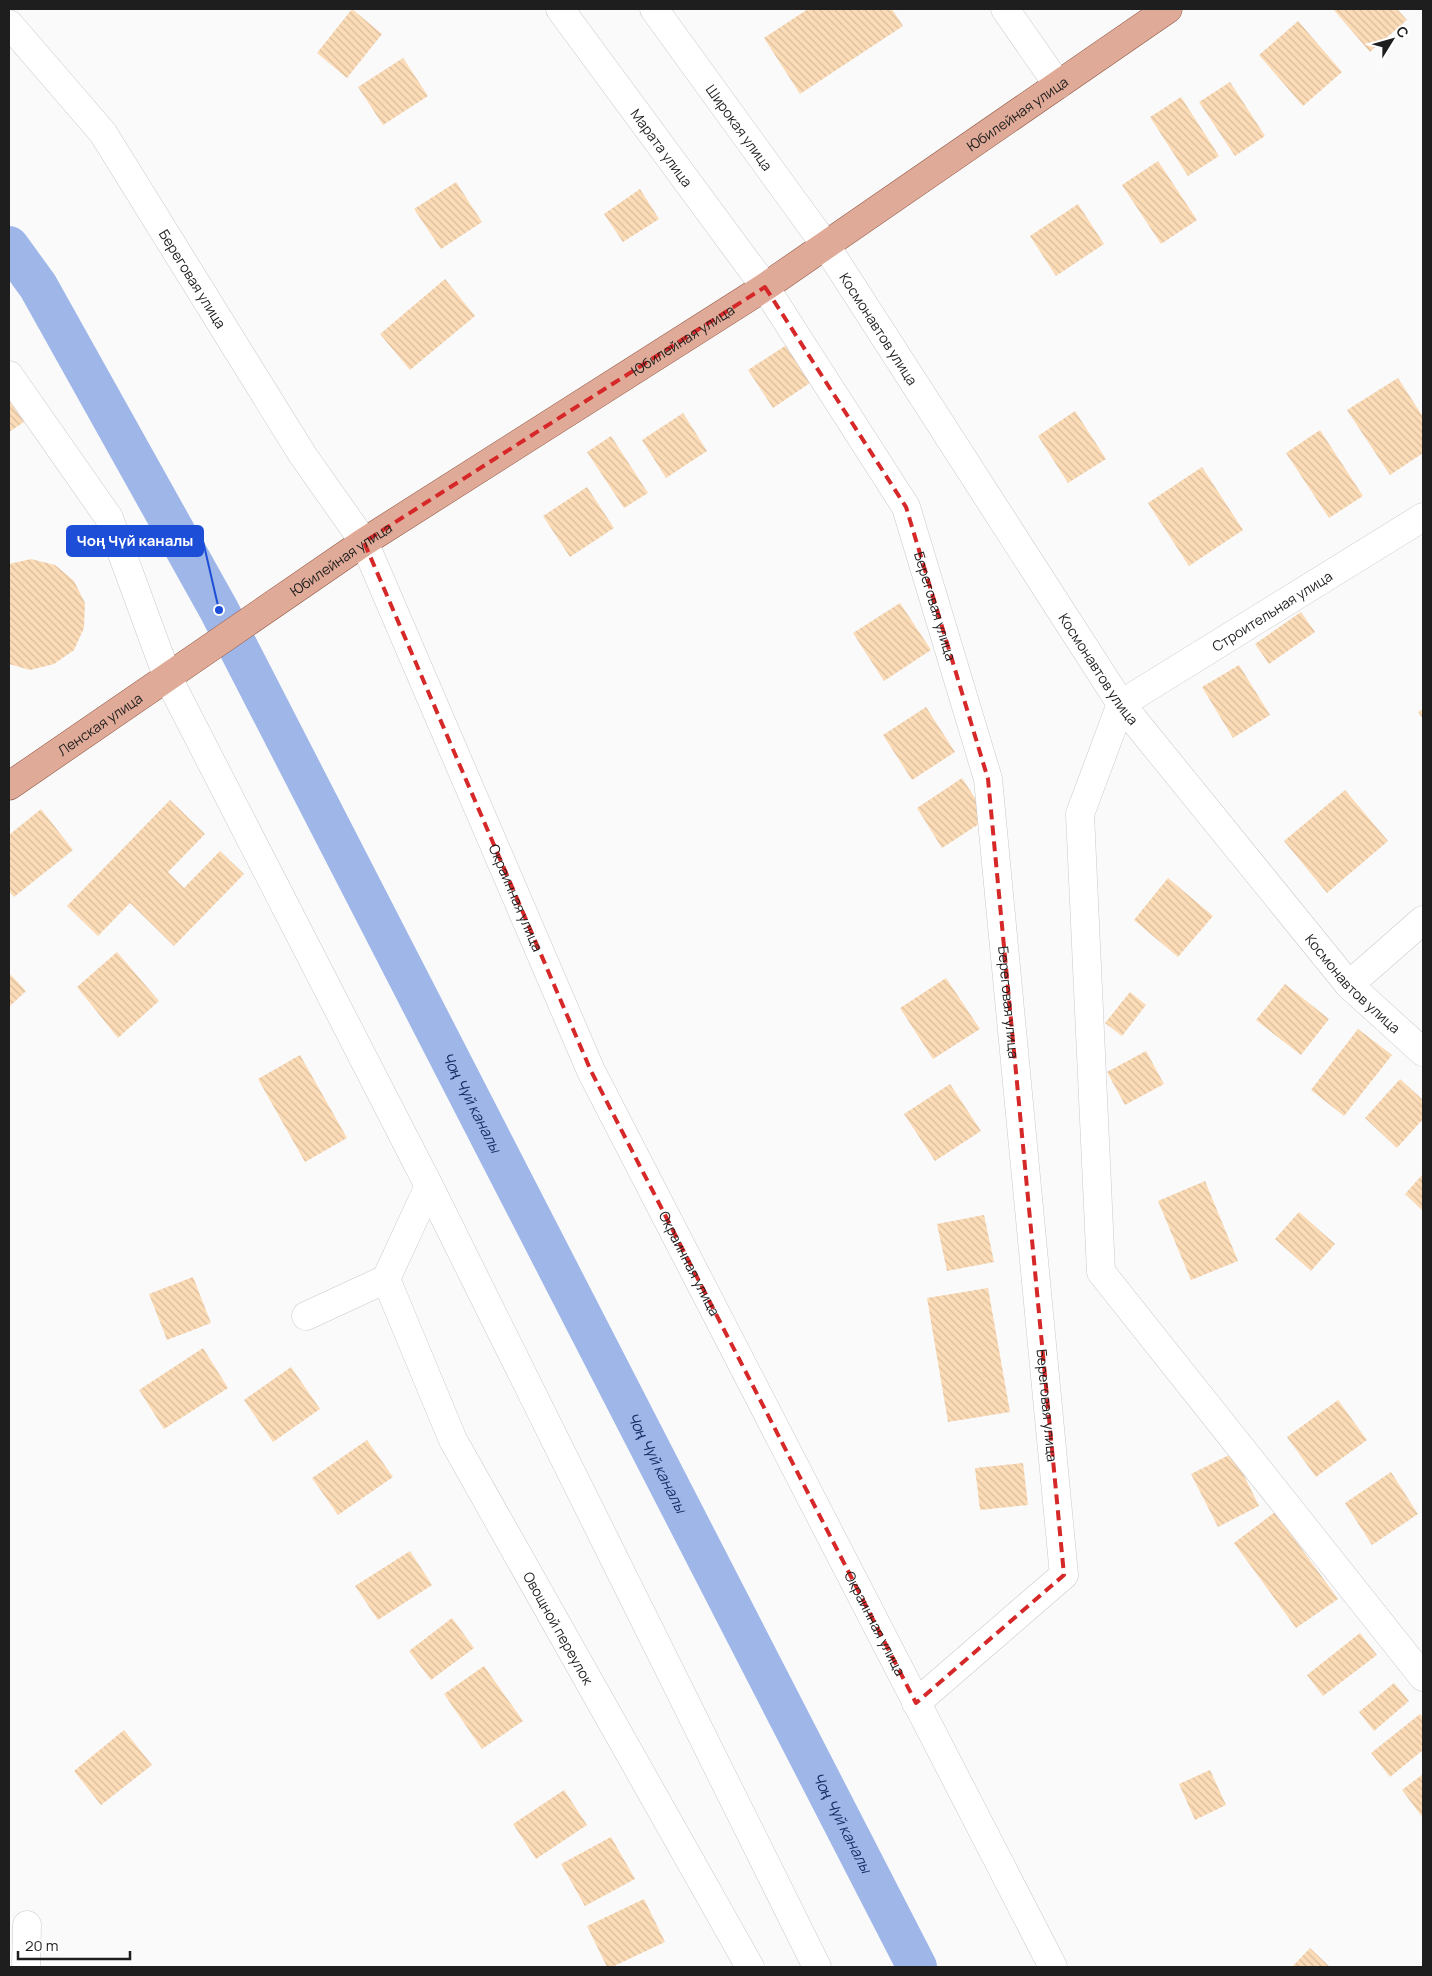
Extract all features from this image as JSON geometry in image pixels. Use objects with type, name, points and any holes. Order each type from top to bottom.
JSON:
[{"type":"main road","name":"Юбилейная улица","points":[[190,661],[356,548],[765,287],[1168,9]]},
{"type":"main road","name":"Ленская улица","points":[[9,786],[190,661]]},
{"type":"street","name":"Марата улица","points":[[560,9],[765,287]]},
{"type":"street","name":"Широкая улица","points":[[654,9],[826,246]]},
{"type":"street","points":[[1005,9],[1058,86]]},
{"type":"street","name":"Береговая улица","points":[[9,24],[103,133],[302,454],[356,548]]},
{"type":"street","name":"Космонавтов улица","points":[[826,246],[1121,704],[1348,986],[1423,1052]]},
{"type":"street","name":"Береговая улица","points":[[765,287],[906,506],[988,779],[1064,1575],[916,1702]]},
{"type":"street","points":[[9,375],[109,518],[167,676],[429,1186],[817,1967]]},
{"type":"street","name":"Строительная улица","points":[[1121,704],[1423,517]]},
{"type":"street","name":"Окраинная улица","points":[[356,548],[591,1071],[1053,1967]]},
{"type":"street","points":[[1121,704],[1080,814],[1101,1272],[1423,1677]]},
{"type":"street","points":[[1348,986],[1423,920]]},
{"type":"street","points":[[306,1316],[386,1279],[429,1186]]},
{"type":"street","name":"Овощной переулок","points":[[386,1279],[453,1440],[750,1967]]},
{"type":"street","points":[[26,1967],[27,1924]]},
{"type":"highlighted area","points":[[765,287],[906,507],[988,779],[1064,1575],[916,1703],[591,1071],[364,542]]},
{"type":"building","points":[[352,9],[382,34],[347,78],[317,53]]},
{"type":"building","points":[[808,9],[892,9],[903,26],[800,94],[764,38]]},
{"type":"building","points":[[1333,9],[1397,9],[1407,20],[1370,52]]},
{"type":"building","points":[[1298,21],[1342,72],[1303,106],[1259,55]]},
{"type":"building","points":[[403,58],[428,96],[383,125],[358,87]]},
{"type":"building","points":[[1230,82],[1265,136],[1235,156],[1199,102]]},
{"type":"building","points":[[1181,97],[1219,156],[1188,176],[1150,117]]},
{"type":"building","points":[[1158,161],[1197,220],[1161,244],[1122,185]]},
{"type":"building","points":[[456,182],[482,222],[441,249],[414,209]]},
{"type":"building","points":[[640,189],[659,219],[623,242],[604,214]]},
{"type":"building","points":[[1078,204],[1104,244],[1056,276],[1030,236]]},
{"type":"building","points":[[445,279],[475,316],[410,370],[380,334]]},
{"type":"building","points":[[788,344],[813,381],[773,408],[748,370]]},
{"type":"building","points":[[1398,378],[1423,417],[1423,453],[1390,475],[1347,410]]},
{"type":"building","points":[[9,400],[24,422],[9,432]]},
{"type":"building","points":[[1075,411],[1106,459],[1068,483],[1038,436]]},
{"type":"building","points":[[683,413],[707,451],[666,478],[642,440]]},
{"type":"building","points":[[1320,430],[1363,496],[1329,518],[1286,453]]},
{"type":"building","points":[[611,436],[648,493],[624,508],[587,452]]},
{"type":"building","points":[[1202,467],[1243,530],[1189,566],[1148,503]]},
{"type":"building","points":[[587,487],[614,528],[570,557],[543,516]]},
{"type":"building","points":[[31,559],[55,565],[74,581],[85,603],[84,628],[74,650],[54,664],[30,670],[9,664],[9,564]]},
{"type":"building","points":[[900,603],[931,650],[884,681],[853,633]]},
{"type":"building","points":[[1301,612],[1315,632],[1269,664],[1255,644]]},
{"type":"building","points":[[1239,665],[1270,715],[1233,738],[1202,687]]},
{"type":"building","points":[[926,707],[955,752],[912,780],[883,735]]},
{"type":"building","points":[[1423,709],[1423,719],[1418,712]]},
{"type":"building","points":[[962,778],[988,818],[942,848],[917,808]]},
{"type":"building","points":[[1345,790],[1388,841],[1327,893],[1284,841]]},
{"type":"building","points":[[170,800],[205,834],[168,872],[184,888],[220,851],[244,874],[174,946],[130,903],[98,936],[67,906]]},
{"type":"building","points":[[41,809],[73,850],[14,897],[9,891],[9,835]]},
{"type":"building","points":[[1168,878],[1213,916],[1178,957],[1134,920]]},
{"type":"building","points":[[117,952],[159,1001],[118,1038],[77,987]]},
{"type":"building","points":[[9,973],[26,991],[9,1007]]},
{"type":"building","points":[[946,978],[980,1029],[933,1059],[900,1008]]},
{"type":"building","points":[[1285,984],[1329,1019],[1301,1055],[1256,1020]]},
{"type":"building","points":[[1130,992],[1146,1005],[1122,1036],[1105,1023]]},
{"type":"building","points":[[1358,1029],[1392,1055],[1344,1116],[1311,1090]]},
{"type":"building","points":[[1146,1051],[1164,1084],[1125,1105],[1107,1072]]},
{"type":"building","points":[[300,1055],[347,1138],[305,1162],[258,1079]]},
{"type":"building","points":[[1400,1079],[1423,1100],[1423,1119],[1397,1148],[1365,1118]]},
{"type":"building","points":[[950,1084],[981,1131],[935,1161],[904,1114]]},
{"type":"building","points":[[1423,1174],[1423,1211],[1405,1194]]},
{"type":"building","points":[[1205,1181],[1238,1261],[1191,1280],[1158,1201]]},
{"type":"building","points":[[1299,1212],[1335,1244],[1311,1271],[1275,1239]]},
{"type":"building","points":[[984,1215],[994,1262],[947,1271],[937,1224]]},
{"type":"building","points":[[193,1277],[211,1323],[167,1340],[149,1294]]},
{"type":"building","points":[[988,1288],[1010,1412],[948,1422],[927,1298]]},
{"type":"building","points":[[203,1348],[228,1388],[164,1429],[139,1390]]},
{"type":"building","points":[[291,1367],[320,1409],[273,1442],[244,1400]]},
{"type":"building","points":[[1338,1400],[1367,1440],[1316,1477],[1287,1437]]},
{"type":"building","points":[[367,1440],[393,1477],[338,1515],[312,1478]]},
{"type":"building","points":[[1233,1453],[1259,1506],[1218,1527],[1191,1474]]},
{"type":"building","points":[[1023,1463],[1028,1505],[980,1510],[975,1468]]},
{"type":"building","points":[[1391,1472],[1418,1514],[1372,1545],[1345,1503]]},
{"type":"building","points":[[1275,1512],[1338,1599],[1296,1628],[1234,1543]]},
{"type":"building","points":[[410,1551],[432,1585],[378,1620],[355,1586]]},
{"type":"building","points":[[452,1618],[474,1648],[431,1680],[409,1651]]},
{"type":"building","points":[[1360,1633],[1377,1655],[1323,1696],[1307,1675]]},
{"type":"building","points":[[484,1666],[523,1721],[482,1749],[444,1694]]},
{"type":"building","points":[[1394,1683],[1409,1701],[1374,1731],[1359,1712]]},
{"type":"building","points":[[1420,1714],[1423,1717],[1423,1750],[1390,1777],[1371,1753]]},
{"type":"building","points":[[124,1730],[152,1765],[101,1805],[74,1771]]},
{"type":"building","points":[[1210,1770],[1226,1805],[1195,1820],[1179,1784]]},
{"type":"building","points":[[1423,1774],[1423,1818],[1402,1790]]},
{"type":"building","points":[[564,1790],[587,1825],[536,1859],[513,1824]]},
{"type":"building","points":[[611,1837],[635,1879],[585,1906],[561,1864]]},
{"type":"building","points":[[644,1899],[665,1942],[612,1967],[607,1967],[587,1926]]},
{"type":"building","points":[[1310,1948],[1330,1967],[1292,1967]]},
{"type":"waterway","name":"Чоң Чүй каналы","points":[[9,246],[38,286],[219,610],[917,1967]]},
{"type":"place","name":"Чоң Чүй каналы","points":[[219,610]]}]
